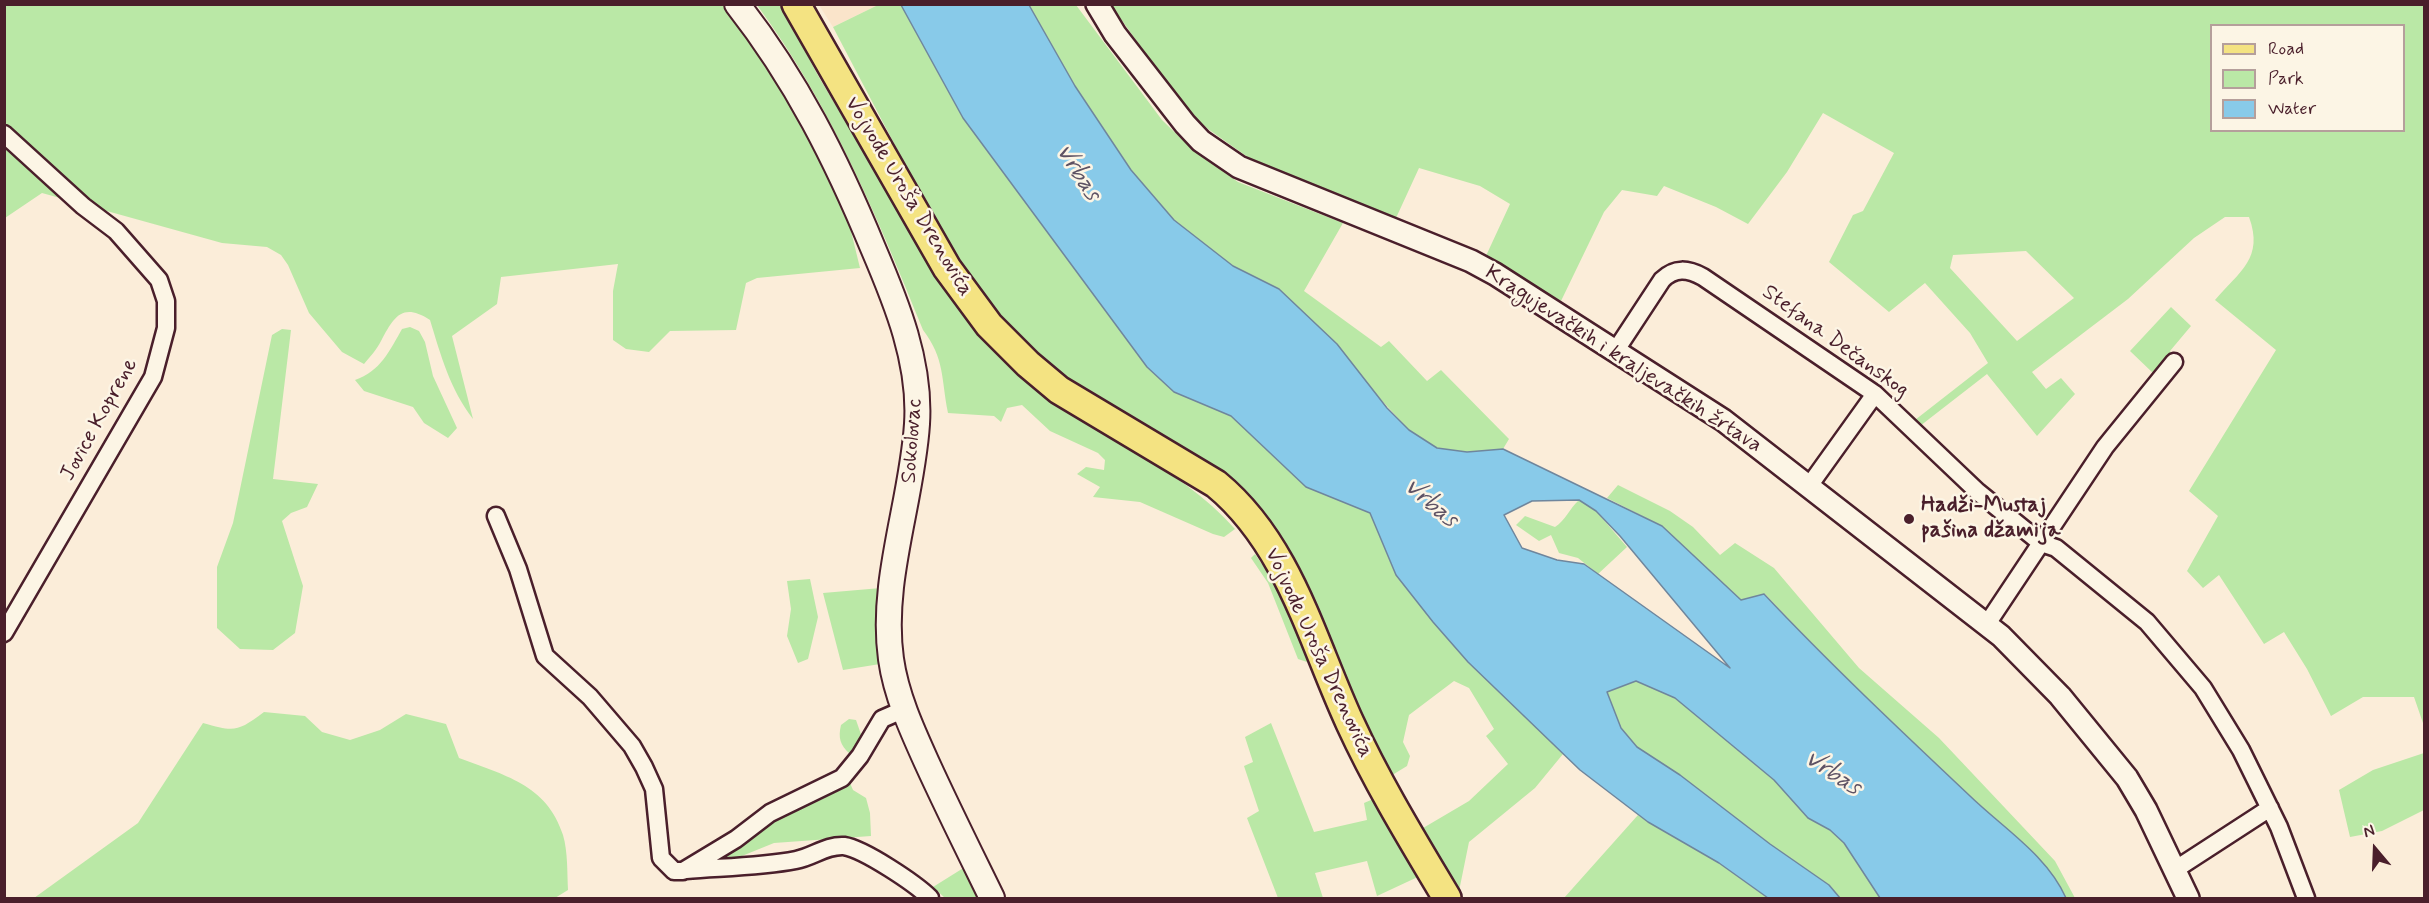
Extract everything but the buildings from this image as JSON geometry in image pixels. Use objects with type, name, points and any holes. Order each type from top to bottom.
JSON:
[{"type":"main road","name":"Sokolovac","points":[[737,4],[781,64],[823,135],[883,272],[898,312],[912,361],[917,383],[916,432],[912,474],[893,576],[890,619],[891,659],[905,709],[992,898]]},
{"type":"main road","name":"Vojvode Uroša Drenovića","points":[[796,4],[947,268],[989,325],[1028,364],[1059,390],[1216,484],[1258,529],[1288,579],[1363,749],[1447,898]]},
{"type":"street","name":"Kragujevačkih i kraljevačkih žrtava","points":[[1097,4],[1115,34],[1185,124],[1219,154],[1239,167],[1472,261],[1616,350],[1723,420],[1987,624],[2032,665],[2096,736],[2138,795],[2176,869],[2188,898]]},
{"type":"street","name":"Jovice Koprene","points":[[4,134],[84,206],[116,231],[159,280],[166,301],[166,328],[153,377],[4,633]]},
{"type":"street","name":"Stefana Dečanskog","points":[[1616,350],[1662,280],[1670,274],[1686,270],[1703,277],[1875,394],[1977,492],[2041,543],[2056,549],[2096,579],[2147,622],[2176,654],[2223,718],[2259,783],[2290,851],[2306,898]]},
{"type":"street","points":[[1987,624],[2123,422],[2174,362]]},
{"type":"street","points":[[1809,486],[1875,394]]},
{"type":"street","points":[[496,516],[518,569],[541,648],[550,663],[590,697],[632,746],[654,789],[661,858],[674,871],[795,861],[825,849],[842,846],[858,851],[906,878],[930,898]]},
{"type":"street","points":[[682,871],[736,838],[770,813],[842,778],[860,756],[882,719],[905,709]]},
{"type":"street","points":[[2176,869],[2270,808]]},
{"type":"shaded area","points":[[819,5],[878,5],[833,27]]},
{"type":"green space","points":[[5,5],[724,5],[780,89],[829,177],[849,223],[860,268],[757,278],[746,283],[736,330],[670,331],[649,352],[626,349],[613,340],[613,291],[618,264],[501,277],[497,304],[452,336],[473,419],[452,384],[430,320],[412,312],[400,315],[390,325],[378,347],[364,364],[342,352],[309,313],[288,265],[281,255],[267,247],[222,243],[42,193],[5,218]]},
{"type":"green space","points":[[757,5],[782,5],[820,79],[922,247],[952,296],[987,342],[1028,383],[1053,402],[1188,486],[1235,529],[1224,537],[1140,502],[1093,497],[1100,487],[1077,474],[1086,467],[1104,470],[1105,460],[1098,453],[1050,431],[1022,405],[1007,408],[1001,422],[994,416],[948,413],[939,360],[923,330],[870,203],[807,82]]},
{"type":"green space","points":[[878,5],[901,5],[963,118],[1147,367],[1174,392],[1231,416],[1306,487],[1370,513],[1396,575],[1563,754],[1535,788],[1469,842],[1458,896],[1418,831],[1469,801],[1508,764],[1486,736],[1494,729],[1469,688],[1454,681],[1409,715],[1403,742],[1410,756],[1407,766],[1389,777],[1372,742],[1316,606],[1293,559],[1270,524],[1176,445],[1156,431],[1087,395],[1050,366],[993,308],[951,249],[833,27]]},
{"type":"green space","points":[[1029,5],[1076,5],[1162,120],[1194,151],[1238,182],[1343,223],[1304,291],[1381,347],[1389,341],[1427,381],[1441,370],[1509,439],[1503,449],[1467,452],[1437,448],[1409,430],[1279,289],[1233,266],[1174,220],[1131,170],[1075,86]]},
{"type":"green space","points":[[1111,5],[2424,5],[2424,726],[2414,697],[2363,697],[2331,716],[2307,669],[2284,632],[2264,644],[2219,575],[2203,588],[2187,571],[2218,516],[2189,491],[2276,350],[2215,300],[2241,272],[2251,254],[2254,243],[2249,217],[2225,217],[2194,238],[2128,299],[2032,372],[2046,389],[2061,378],[2075,394],[2037,436],[1987,374],[1920,426],[1915,420],[1988,363],[1970,333],[1925,283],[1889,312],[1829,262],[1853,215],[1863,211],[1894,153],[1823,113],[1787,172],[1748,224],[1716,207],[1664,186],[1657,196],[1622,190],[1604,212],[1561,301],[1485,258],[1510,204],[1480,186],[1419,168],[1396,218],[1336,197],[1249,158],[1208,129],[1185,109]],"holes":[[[2026,251],[2074,298],[2017,341],[1950,268],[1953,255]]]},
{"type":"green space","points":[[2171,307],[2191,326],[2170,351],[2172,354],[2154,374],[2130,351]]},
{"type":"green space","points":[[410,327],[419,331],[425,342],[433,376],[457,428],[448,438],[424,423],[413,407],[364,391],[355,380],[378,366],[402,329]]},
{"type":"green space","points":[[282,329],[291,330],[273,479],[318,484],[307,507],[291,513],[282,521],[303,586],[295,633],[273,650],[240,649],[217,628],[217,567],[233,523],[272,335]]},
{"type":"green space","points":[[1618,485],[1670,511],[1693,527],[1720,555],[1735,543],[1774,568],[1859,668],[1939,738],[2055,861],[2075,898],[2066,898],[2045,867],[2032,853],[1888,718],[1765,594],[1741,600],[1662,526],[1607,498]]},
{"type":"green space","points":[[1579,500],[1596,511],[1627,547],[1598,574],[1578,558],[1559,553],[1551,535],[1539,541],[1516,525],[1525,516],[1555,527]]},
{"type":"green space","points":[[1255,554],[1277,586],[1313,664],[1298,659],[1268,583],[1251,558]]},
{"type":"green space","points":[[810,579],[818,617],[808,659],[798,663],[787,636],[791,609],[787,581]]},
{"type":"green space","points":[[881,588],[876,633],[880,664],[843,670],[823,593]]},
{"type":"green space","points":[[1636,681],[1675,698],[1774,780],[1808,818],[1830,830],[1844,843],[1880,898],[1840,898],[1829,885],[1770,844],[1680,775],[1637,747],[1621,728],[1606,692]]},
{"type":"green space","points":[[264,712],[305,716],[322,732],[350,740],[380,730],[406,714],[446,724],[459,758],[507,776],[535,793],[546,804],[556,818],[565,842],[568,890],[555,898],[34,898],[138,823],[203,723],[229,729],[241,727]]},
{"type":"green space","points":[[849,719],[856,720],[864,743],[850,754],[842,744],[840,734],[841,725]]},
{"type":"green space","points":[[1271,723],[1314,832],[1367,820],[1364,803],[1378,797],[1422,875],[1377,896],[1367,861],[1315,873],[1323,898],[1278,898],[1247,818],[1259,811],[1244,766],[1253,762],[1245,737]]},
{"type":"green space","points":[[2424,753],[2424,810],[2382,831],[2350,837],[2339,790],[2373,770]]},
{"type":"green space","points":[[850,783],[853,790],[866,798],[870,813],[871,836],[774,843],[732,860],[702,877],[692,876],[760,829]]},
{"type":"green space","points":[[1638,815],[1719,863],[1768,898],[1564,898]]},
{"type":"green space","points":[[965,867],[978,898],[945,898],[933,887]]},
{"type":"water","name":"Vrbas","points":[[901,5],[1029,5],[1075,86],[1131,170],[1174,220],[1233,266],[1279,289],[1337,344],[1387,408],[1409,430],[1437,448],[1467,452],[1503,449],[1662,526],[1741,600],[1764,594],[1891,722],[2036,855],[2048,868],[2066,898],[1880,898],[1844,843],[1830,830],[1808,818],[1774,780],[1675,698],[1636,681],[1607,692],[1621,728],[1637,747],[1680,775],[1770,844],[1829,885],[1840,898],[1768,898],[1719,863],[1648,822],[1580,770],[1468,662],[1396,575],[1370,513],[1306,487],[1231,416],[1174,392],[1147,367],[963,118]],"holes":[[[1579,500],[1596,511],[1620,536],[1730,668],[1584,564],[1557,560],[1522,548],[1504,515],[1532,501]]]},
{"type":"place","name":"Hadži-Mustaj pašina džamija","points":[[1909,519]]}]
